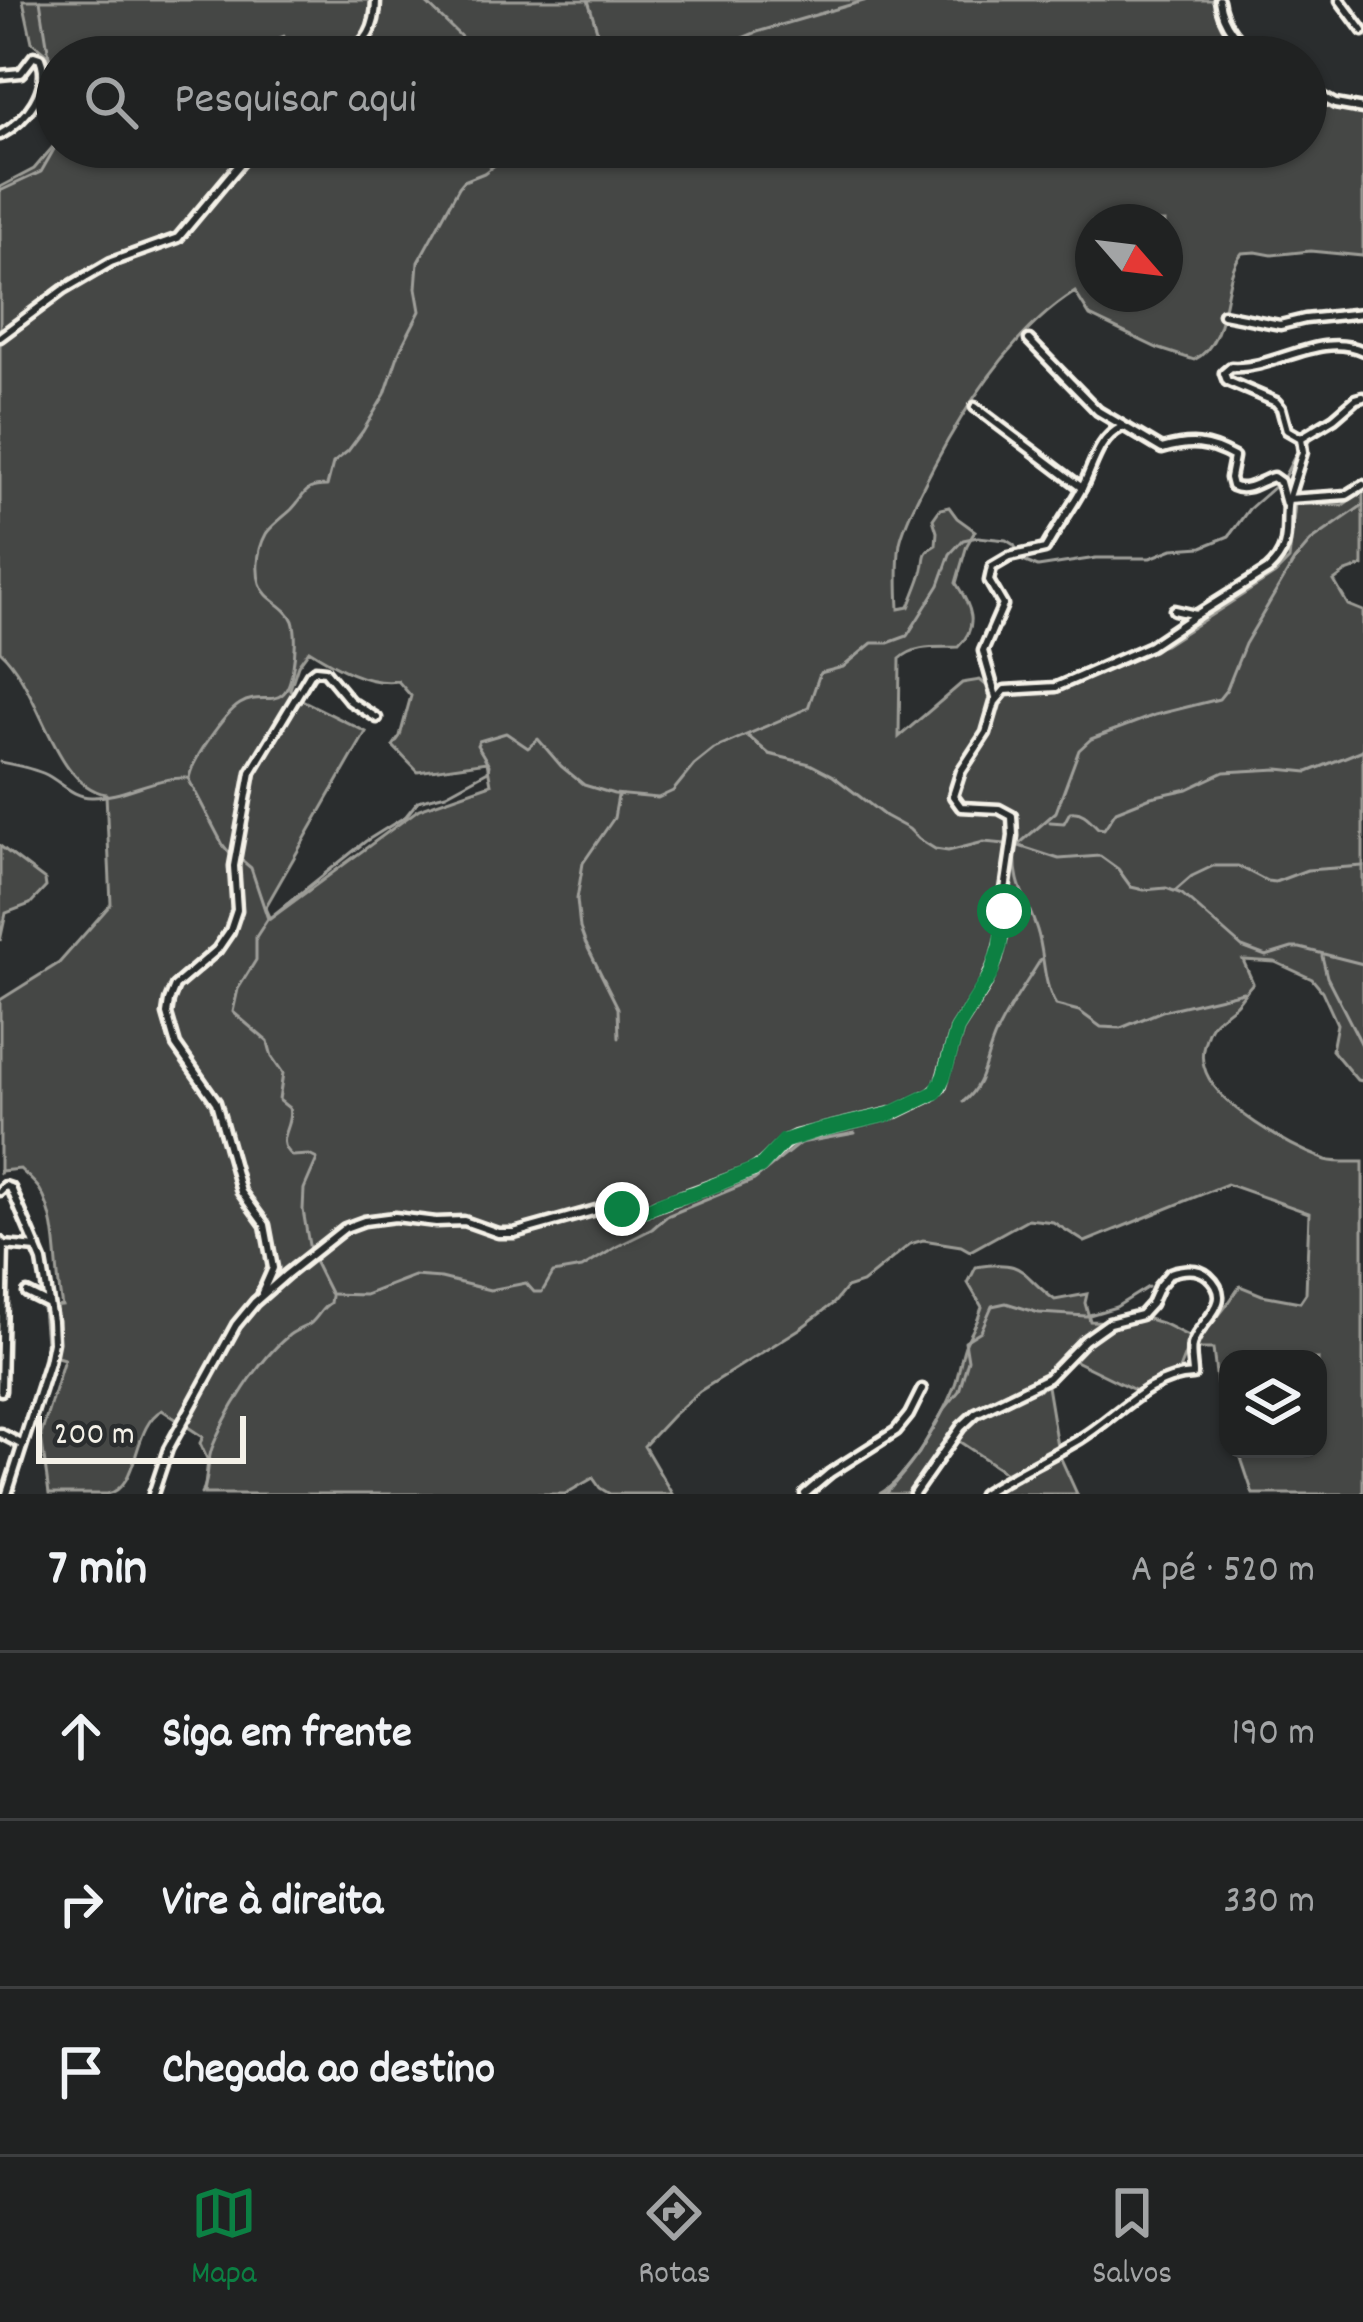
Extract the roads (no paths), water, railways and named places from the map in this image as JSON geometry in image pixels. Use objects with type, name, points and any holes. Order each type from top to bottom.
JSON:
[{"type":"street","points":[[368,36],[376,0]]},
{"type":"street","points":[[1219,0],[1223,20],[1235,36]]},
{"type":"street","points":[[1340,0],[1363,31]]},
{"type":"street","points":[[0,75],[21,73],[36,57]]},
{"type":"street","points":[[0,135],[20,123],[36,96]]},
{"type":"street","points":[[1327,100],[1363,109]]},
{"type":"street","points":[[0,337],[111,262],[178,238],[236,168]]},
{"type":"street","points":[[1223,314],[1280,325],[1363,314]]},
{"type":"street","points":[[1029,340],[1098,411],[1122,427],[1162,449],[1186,442],[1228,453],[1234,457],[1232,486],[1240,490],[1273,476],[1287,502]]},
{"type":"street","points":[[1301,438],[1287,430],[1276,402],[1227,381],[1224,373],[1316,348],[1362,350]]},
{"type":"street","points":[[1301,438],[1363,397]]},
{"type":"street","points":[[975,407],[1082,488]]},
{"type":"street","points":[[153,1494],[168,1449],[226,1341],[261,1297],[345,1228],[395,1216],[464,1221],[498,1233],[514,1233],[596,1210],[645,1210],[752,1171],[796,1136],[890,1114],[936,1092],[957,1029],[991,974],[1004,928],[1012,816],[999,809],[961,807],[953,796],[962,771],[986,733],[995,702],[983,651],[1003,605],[989,581],[992,567],[1009,557],[1045,549],[1104,441],[1122,427]]},
{"type":"street","points":[[995,702],[1010,688],[1056,687],[1124,658],[1268,570],[1286,541],[1287,502],[1303,452],[1301,438]]},
{"type":"street","points":[[1287,502],[1347,495],[1363,485]]},
{"type":"street","points":[[1174,610],[1196,615]]},
{"type":"street","points":[[261,1297],[272,1268],[265,1225],[241,1192],[216,1102],[171,1034],[169,1001],[179,981],[217,950],[230,932],[237,910],[234,866],[251,772],[310,674],[325,671],[350,701],[377,718]]},
{"type":"street","points":[[0,1191],[11,1188],[38,1249],[50,1304],[52,1351],[7,1494]]},
{"type":"street","points":[[1,1402],[2,1243],[38,1249]]},
{"type":"street","points":[[914,1494],[976,1413],[1048,1378],[1109,1322],[1141,1315],[1170,1273],[1192,1270],[1209,1276],[1219,1303],[1195,1339],[1193,1375],[1154,1385],[1075,1442],[982,1494]]},
{"type":"street","points":[[28,1293],[50,1304]]},
{"type":"street","points":[[805,1494],[896,1431],[922,1389]]},
{"type":"street","points":[[0,1433],[22,1444]]},
{"type":"waterway","points":[[40,0],[46,36]]},
{"type":"waterway","points":[[423,0],[460,36]]},
{"type":"waterway","points":[[588,0],[599,36]]},
{"type":"waterway","points":[[747,36],[867,0]]},
{"type":"waterway","points":[[0,191],[43,168]]},
{"type":"waterway","points":[[189,779],[202,750],[234,709],[249,700],[279,696],[290,682],[293,621],[263,589],[258,574],[260,548],[266,534],[306,491],[327,486],[333,463],[363,431],[385,394],[420,311],[418,262],[459,187],[491,168]]},
{"type":"waterway","points":[[310,1251],[304,1189],[317,1159],[292,1156],[286,1150],[289,1108],[279,1100],[283,1073],[268,1042],[233,1012],[238,989],[256,960],[256,937],[267,920],[366,841],[406,816],[418,801],[446,794],[488,771],[479,741],[506,733],[528,748],[538,739],[584,785],[614,794],[658,798],[673,791],[714,749],[808,708],[820,673],[843,667],[872,643],[907,636],[939,585],[950,554],[963,540],[1006,540],[1023,561],[1038,567],[1096,558],[1150,558],[1173,549],[1202,547],[1229,536],[1249,509],[1283,479],[1296,454]]},
{"type":"waterway","points":[[1019,844],[1056,812],[1079,750],[1091,739],[1155,715],[1219,699],[1294,561],[1311,541],[1363,505]]},
{"type":"waterway","points":[[748,736],[769,754],[810,764],[833,776],[935,849],[948,851],[984,842],[1016,845],[1059,859],[1100,856],[1131,887],[1166,888],[1182,894],[1242,947],[1266,956],[1300,948],[1363,964]]},
{"type":"waterway","points":[[1050,822],[1064,823],[1075,812],[1104,829],[1116,811],[1188,789],[1224,772],[1308,772],[1363,750]]},
{"type":"waterway","points":[[0,762],[42,773],[91,797],[187,778]]},
{"type":"waterway","points":[[189,780],[231,855]]},
{"type":"waterway","points":[[618,796],[614,818],[583,863],[577,899],[585,942],[618,1008],[619,1038]]},
{"type":"waterway","points":[[1016,847],[1018,881],[1037,930],[1056,1005],[1079,1011],[1101,1027],[1121,1028],[1162,1011],[1243,992]]},
{"type":"waterway","points":[[238,857],[251,868],[268,919]]},
{"type":"waterway","points":[[1176,890],[1213,866],[1238,866],[1275,882],[1307,870],[1363,866]]},
{"type":"waterway","points":[[1322,956],[1327,977],[1363,1047]]},
{"type":"waterway","points":[[963,1102],[976,1087],[1001,1024],[1041,959]]},
{"type":"waterway","points":[[331,1294],[365,1295],[414,1276],[490,1290],[526,1283],[534,1292],[542,1292],[553,1273],[582,1268],[667,1216],[754,1180],[800,1143],[855,1133]]},
{"type":"waterway","points":[[313,1259],[330,1293]]},
{"type":"waterway","points":[[886,1494],[959,1391],[968,1360],[965,1341],[981,1331],[992,1306],[1006,1303],[1039,1313],[1086,1316],[1116,1307],[1148,1287]]},
{"type":"waterway","points":[[201,1494],[212,1448],[244,1388],[276,1347],[311,1323],[331,1296]]}]
